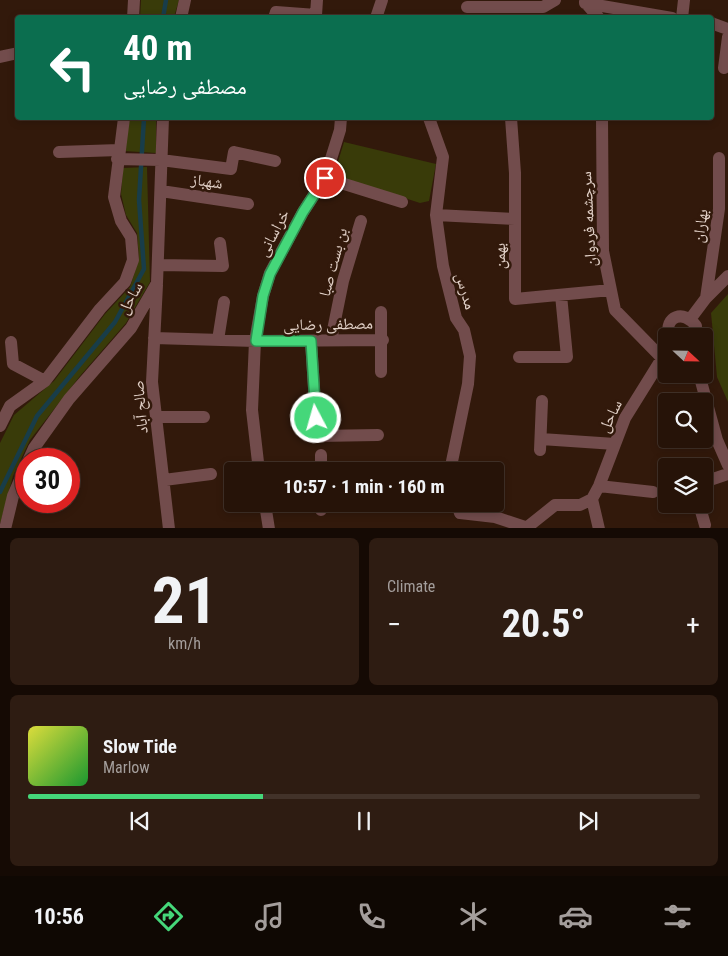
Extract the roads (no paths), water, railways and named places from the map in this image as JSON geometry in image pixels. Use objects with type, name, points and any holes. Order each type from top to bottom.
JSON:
[{"type":"street","points":[[133,15],[134,0]]},
{"type":"street","points":[[182,15],[185,0]]},
{"type":"street","points":[[275,15],[276,12],[316,15],[317,0]]},
{"type":"street","points":[[377,15],[382,0]]},
{"type":"street","points":[[467,8],[543,8],[555,0]]},
{"type":"street","points":[[682,15],[684,0]]},
{"type":"street","points":[[584,1],[596,15]]},
{"type":"street","points":[[584,1],[656,15]]},
{"type":"street","points":[[714,24],[728,29]]},
{"type":"street","points":[[724,68],[728,37]]},
{"type":"street","points":[[0,57],[15,54]]},
{"type":"street","name":"ساحل","points":[[0,426],[10,406],[45,381],[100,309],[125,282],[133,260],[132,237],[121,221],[114,197],[124,120]]},
{"type":"street","name":"ساحل","points":[[34,448],[69,399],[131,328],[157,283],[163,120]]},
{"type":"street","name":"خراسانی","points":[[256,341],[263,296],[270,274],[303,212],[325,178],[342,120]]},
{"type":"street","name":"مدرس","points":[[430,120],[443,157],[436,215],[442,266],[456,318],[464,330],[470,356],[468,384],[452,462]]},
{"type":"street","name":"بهمن","points":[[510,120],[515,173],[515,299],[611,290]]},
{"type":"street","name":"سرچشمه فردوان","points":[[602,120],[603,251],[615,310],[658,349]]},
{"type":"street","points":[[59,152],[118,155],[231,169],[234,152],[275,161]]},
{"type":"street","name":"بهاران","points":[[706,298],[719,209],[719,158]]},
{"type":"street","points":[[325,178],[402,202]]},
{"type":"street","name":"شهباز","points":[[161,191],[248,204]]},
{"type":"street","points":[[436,215],[515,219]]},
{"type":"street","name":"بن بست صبا","points":[[330,340],[343,281],[360,221]]},
{"type":"street","points":[[158,265],[223,266],[220,243]]},
{"type":"street","points":[[691,318],[706,298],[728,276]]},
{"type":"street","name":"صالح آباد","points":[[157,283],[152,382],[169,528]]},
{"type":"street","points":[[519,356],[567,356],[561,295]]},
{"type":"street","points":[[218,340],[224,302]]},
{"type":"street","points":[[381,312],[383,340],[381,372]]},
{"type":"street","points":[[668,328],[673,318],[682,315],[691,318],[696,328]]},
{"type":"street","name":"مصطفی رضایی","points":[[154,338],[256,341],[383,340]]},
{"type":"street","points":[[256,341],[252,410],[258,462]]},
{"type":"street","points":[[311,341],[317,436],[378,434]]},
{"type":"street","points":[[11,342],[13,364],[45,381]]},
{"type":"street","name":"ساحل","points":[[592,499],[599,486],[625,418],[658,365]]},
{"type":"street","points":[[702,383],[718,440],[728,465]]},
{"type":"street","points":[[542,401],[540,444],[615,444]]},
{"type":"street","points":[[156,418],[204,417]]},
{"type":"street","points":[[321,455],[321,462]]},
{"type":"street","points":[[164,480],[211,474]]},
{"type":"street","points":[[713,479],[728,474]]},
{"type":"street","points":[[599,486],[653,492]]},
{"type":"street","points":[[5,528],[15,491]]},
{"type":"street","points":[[460,512],[495,517],[525,528],[555,505],[580,505],[592,499],[599,528]]},
{"type":"street","points":[[267,512],[270,528]]},
{"type":"street","points":[[702,513],[705,525]]},
{"type":"waterway","points":[[164,15],[166,0]]},
{"type":"waterway","points":[[0,492],[37,416],[115,322],[144,269],[139,200],[144,120]]}]
